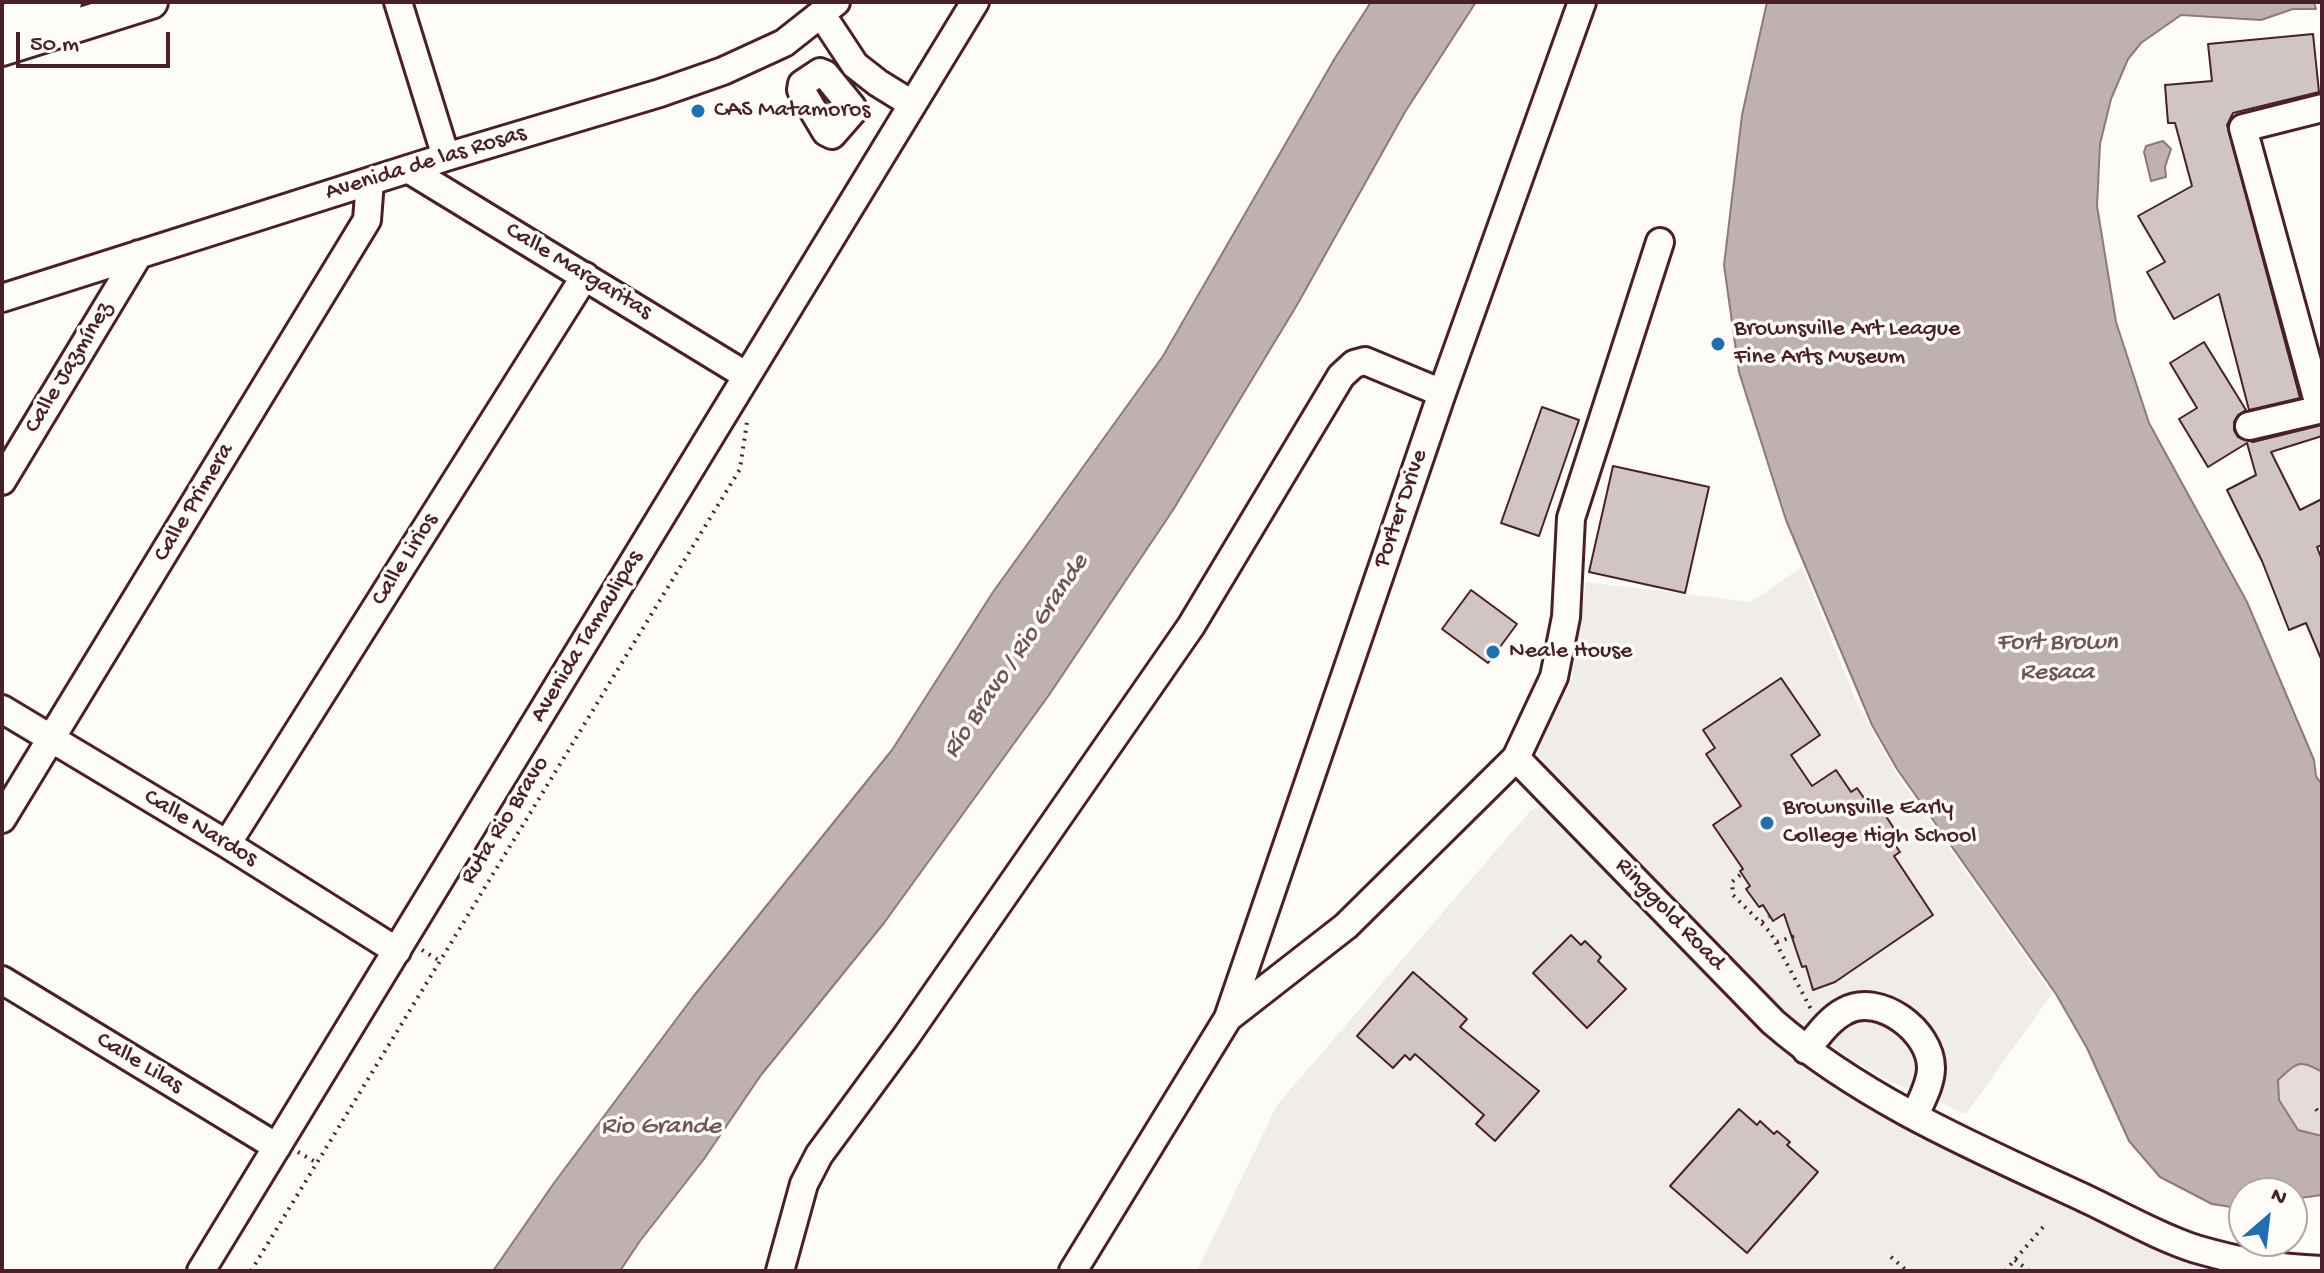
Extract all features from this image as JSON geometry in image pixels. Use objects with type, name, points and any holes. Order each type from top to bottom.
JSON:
[{"type":"main road","points":[[2,49],[65,2]]},
{"type":"main road","points":[[2,22],[37,25],[151,2]]},
{"type":"street","points":[[398,2],[446,157]]},
{"type":"street","name":"Avenida Tamaulipas","points":[[201,1271],[975,2]]},
{"type":"street","name":"Porter Drive","points":[[1228,1018],[1442,393],[1582,2]]},
{"type":"street","points":[[829,9],[855,65],[912,104]]},
{"type":"street","name":"Avenida de las Rosas","points":[[2,298],[723,71],[784,43],[829,9]]},
{"type":"street","points":[[834,85],[855,65]]},
{"type":"street","points":[[2249,426],[2321,409],[2243,128],[2322,108]]},
{"type":"street","name":"Calle Margaritas","points":[[408,169],[747,376]]},
{"type":"street","name":"Calle Primera","points":[[2,819],[367,220],[370,181]]},
{"type":"street","points":[[1073,1271],[1228,1018],[1346,926],[1516,758],[1554,677],[1566,617],[1571,518],[1660,242]]},
{"type":"street","name":"Calle Jazmínez","points":[[2,481],[10,451],[139,254]]},
{"type":"street","name":"Calle Lirios","points":[[227,844],[585,276]]},
{"type":"street","points":[[780,1271],[804,1184],[819,1155],[905,1038],[1191,626],[1341,376],[1354,364],[1365,361],[1442,393]]},
{"type":"street","name":"Calle Nardos","points":[[2,709],[227,844],[397,951]]},
{"type":"street","name":"Ringgold Road","points":[[1516,758],[1773,1022],[1806,1050],[1857,1085],[2040,1177],[2192,1247],[2273,1268],[2322,1270]]},
{"type":"street","name":"Calle Lilas","points":[[2,980],[277,1147]]},
{"type":"street","points":[[1806,1050],[1829,1023],[1847,1009],[1870,1006],[1886,1011],[1917,1029],[1927,1046],[1931,1068],[1915,1115]]},
{"type":"path","name":"Ruta Rio Bravo","points":[[251,1271],[740,469],[748,416]]},
{"type":"path","points":[[1740,875],[1732,882],[1733,895],[1762,922],[1777,942],[1814,1014]]},
{"type":"path","points":[[1762,922],[1769,917]]},
{"type":"path","points":[[1777,942],[1795,936]]},
{"type":"path","points":[[2316,1109],[2322,1116]]},
{"type":"path","points":[[2005,1271],[2044,1226]]},
{"type":"path","points":[[1891,1257],[1907,1271]]},
{"type":"path","points":[[2015,1259],[2029,1271]]},
{"type":"shaded area","name":"Brownsville Early College High School","points":[[1802,567],[1857,703],[1897,775],[2052,994],[1966,1114],[1887,1080],[1850,1059],[1792,1018],[1765,994],[1544,763],[1537,752],[1572,680],[1586,582],[1751,602]]},
{"type":"shaded area","points":[[1542,806],[1548,808],[1723,989],[1838,1090],[1957,1149],[2240,1271],[1197,1271],[1277,1105],[1531,810]]},
{"type":"shaded area","points":[[2306,1062],[2322,1072],[2322,1136],[2298,1130],[2279,1100],[2278,1079],[2299,1063]]},
{"type":"water","name":"Rio Grande","points":[[1371,2],[1476,2],[1405,112],[1297,305],[1173,510],[1049,695],[884,923],[761,1075],[704,1159],[620,1271],[493,1271],[554,1183],[693,997],[892,750],[993,592],[1163,356],[1335,58]]},
{"type":"water","name":"Fort Brown Resaca","points":[[1767,2],[2314,2],[2316,9],[2293,9],[2261,20],[2181,15],[2141,43],[2128,59],[2111,99],[2100,144],[2097,206],[2116,322],[2149,423],[2247,602],[2322,785],[2322,1072],[2298,1064],[2278,1080],[2279,1100],[2298,1130],[2322,1136],[2322,1195],[2308,1197],[2308,1177],[2228,1177],[2228,1206],[2212,1204],[2160,1177],[2129,1141],[2087,1048],[2056,994],[1897,769],[1872,725],[1786,520],[1739,372],[1724,265],[1742,115]]},
{"type":"water","points":[[2163,141],[2171,149],[2165,167],[2166,177],[2151,181],[2144,152],[2146,146]]},
{"type":"building","points":[[2313,34],[2319,92],[2233,113],[2227,125],[2300,398],[2249,410],[2219,294],[2174,319],[2147,272],[2165,262],[2138,216],[2192,186],[2175,123],[2168,123],[2165,85],[2212,81],[2208,44]]},
{"type":"building","points":[[2204,342],[2246,410],[2234,422],[2238,437],[2253,442],[2322,425],[2322,436],[2271,452],[2300,510],[2322,499],[2322,545],[2317,547],[2322,560],[2322,661],[2306,623],[2289,630],[2262,561],[2227,490],[2256,475],[2247,443],[2208,467],[2179,419],[2197,408],[2170,363]]},
{"type":"building","points":[[1542,407],[1579,420],[1539,536],[1501,523]]},
{"type":"building","points":[[1613,466],[1709,487],[1685,593],[1589,572]]},
{"type":"building","points":[[1471,590],[1517,624],[1488,663],[1442,629]]},
{"type":"building","points":[[1781,678],[1820,735],[1791,755],[1812,786],[1836,770],[1851,792],[1857,788],[1864,798],[1876,801],[1895,830],[1893,842],[1900,852],[1894,856],[1933,915],[1835,982],[1813,990],[1784,914],[1773,921],[1763,905],[1759,907],[1746,889],[1750,886],[1740,871],[1743,869],[1713,825],[1741,806],[1706,754],[1715,748],[1703,730]]},
{"type":"building","points":[[1571,935],[1581,945],[1585,941],[1601,957],[1598,961],[1626,989],[1587,1028],[1533,973]]},
{"type":"building","points":[[1413,972],[1467,1019],[1460,1027],[1539,1091],[1495,1141],[1476,1124],[1484,1115],[1415,1054],[1410,1060],[1405,1055],[1393,1068],[1357,1036]]},
{"type":"building","points":[[1739,1109],[1757,1125],[1760,1121],[1774,1134],[1777,1131],[1790,1142],[1787,1145],[1818,1172],[1747,1253],[1670,1186]]},
{"type":"place","name":"CAS Matamoros","points":[[698,111]]},
{"type":"place","name":"Brownsville Art League Fine Arts Museum","points":[[1718,344]]},
{"type":"place","name":"Neale House","points":[[1493,652]]},
{"type":"place","name":"Brownsville Early College High School","points":[[1767,823]]},
{"type":"water label","name":"Río Bravo / Rio Grande","points":[[1017,657]]}]
